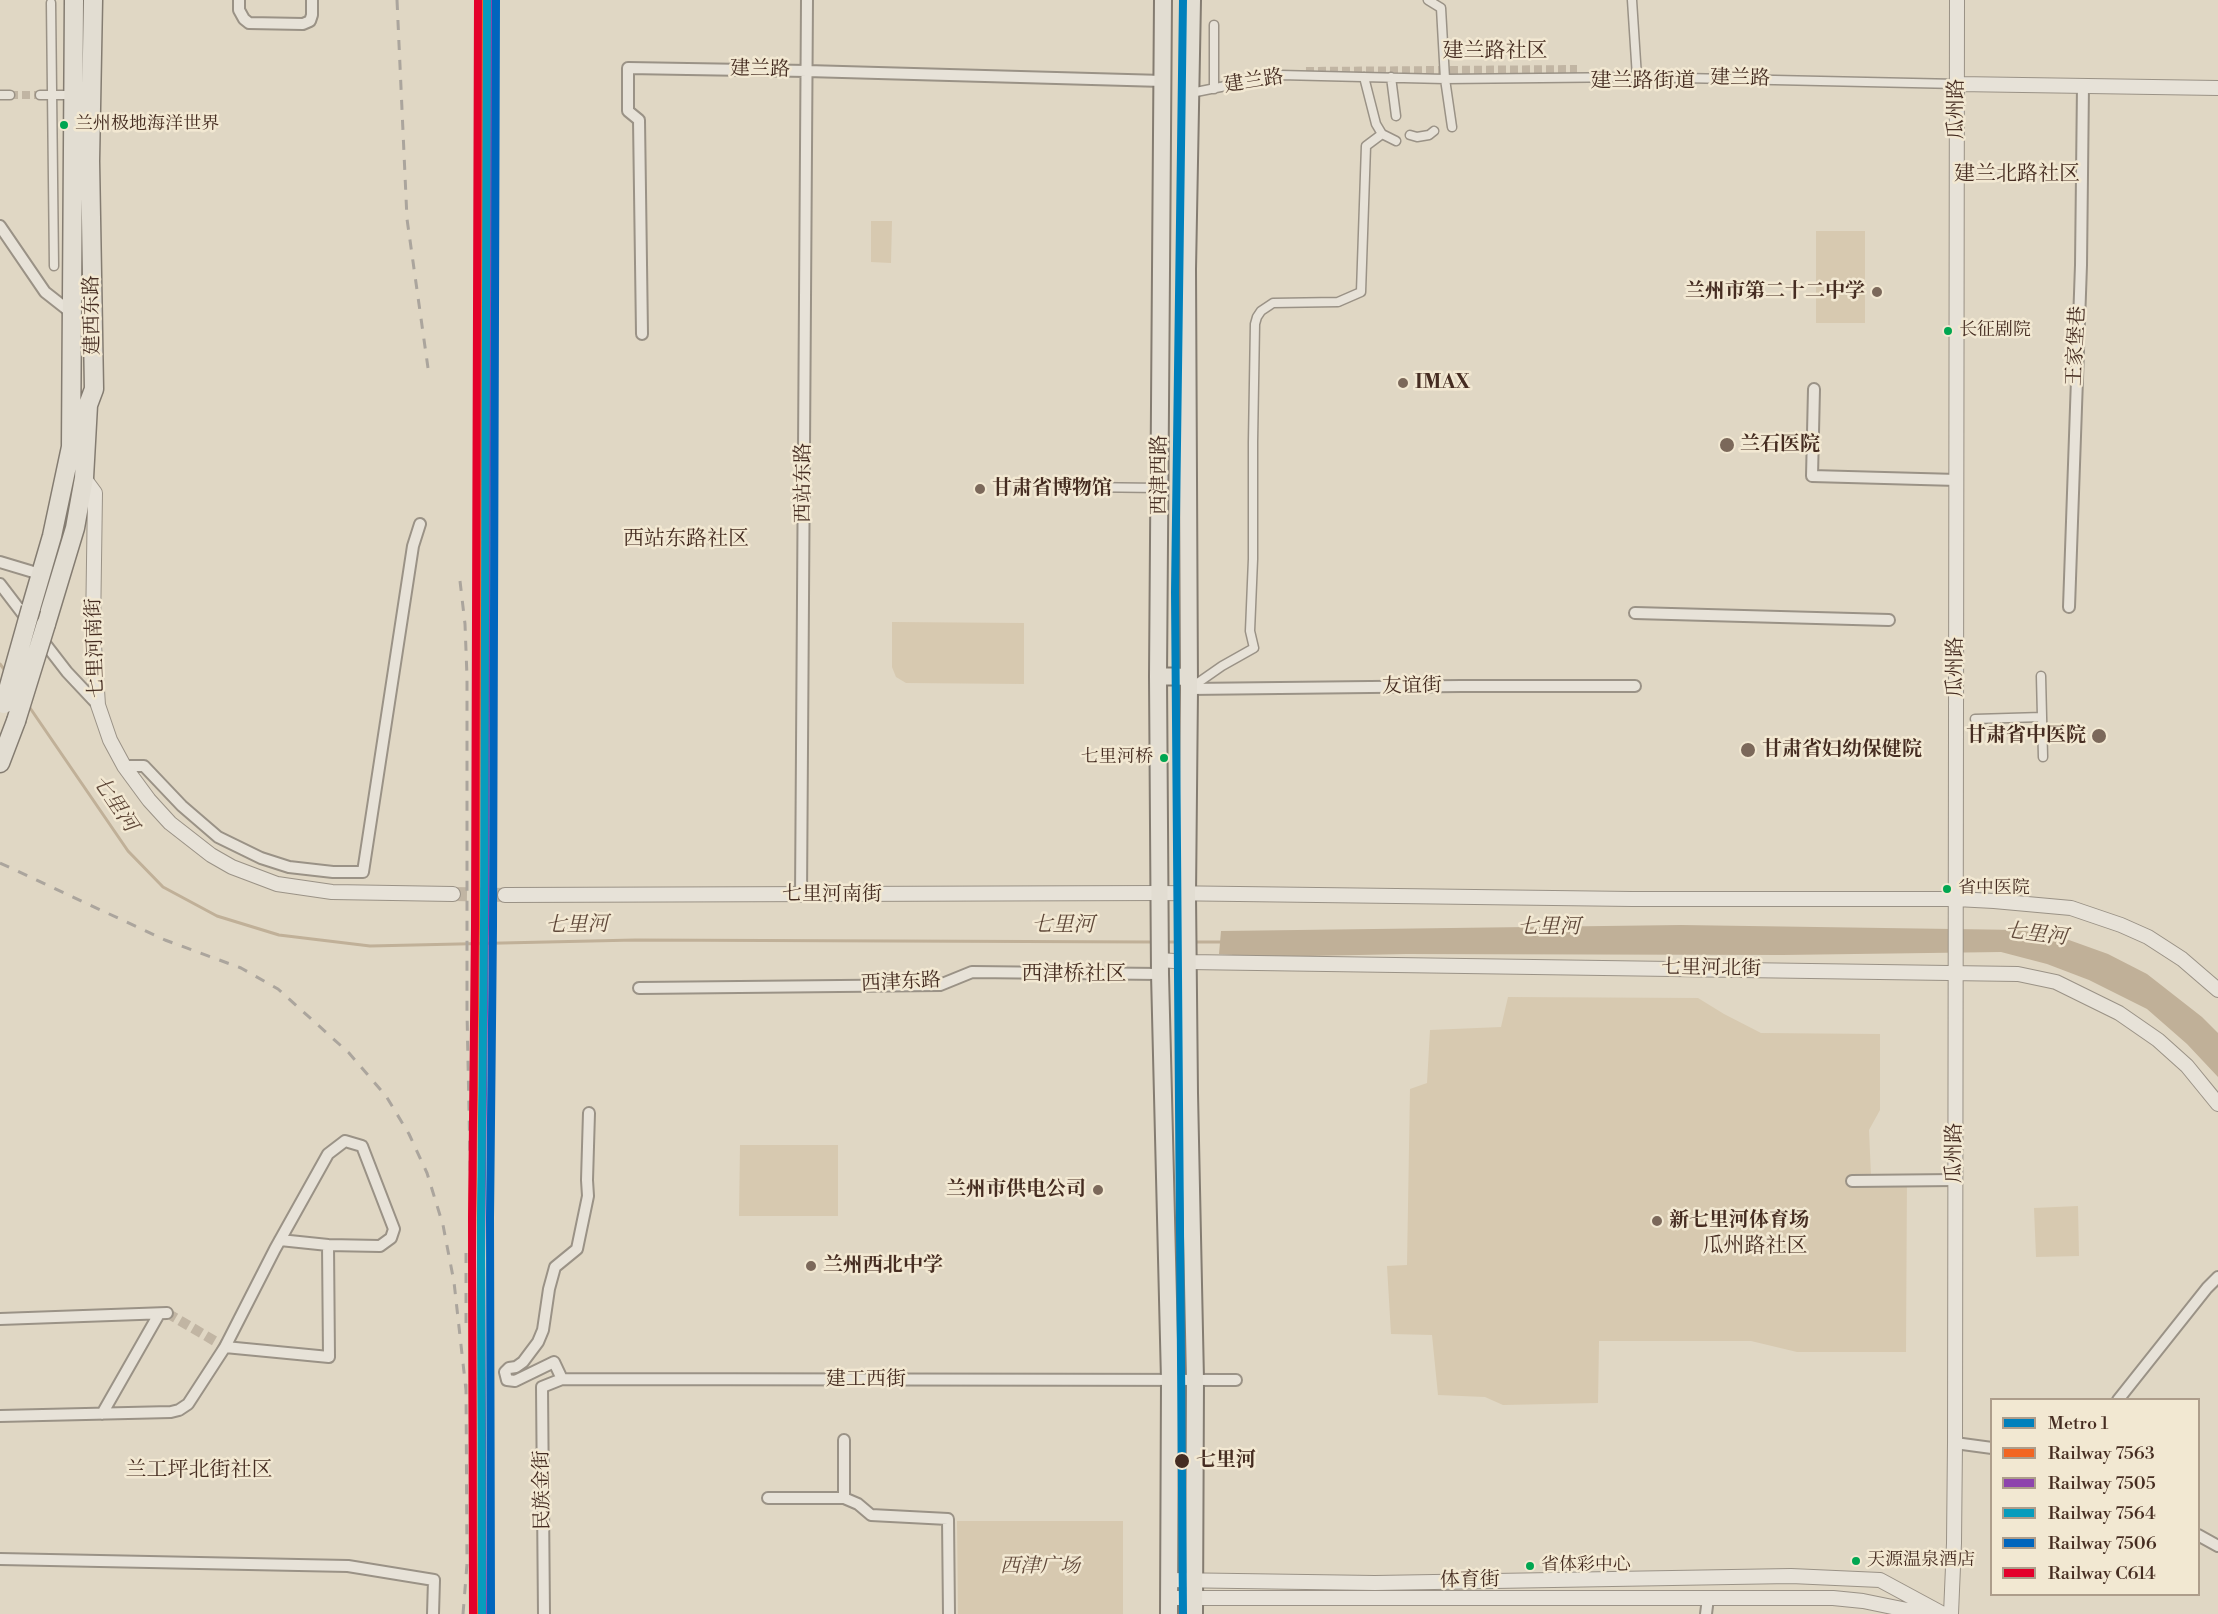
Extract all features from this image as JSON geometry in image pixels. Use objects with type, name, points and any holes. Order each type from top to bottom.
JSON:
[{"type":"highway","name":"建西东路","points":[[7,713],[31,608],[52,536],[71,447],[74,0]]},
{"type":"highway","name":"建西东路","points":[[7,713],[46,624],[75,528],[84,478],[88,405],[94,389],[90,161],[93,0]]},
{"type":"highway","points":[[0,763],[7,713]]},
{"type":"main road","name":"西津西路","points":[[1160,961],[1158,676],[1163,0]]},
{"type":"main road","name":"西津西路","points":[[1188,956],[1187,269],[1192,0]]},
{"type":"main road","points":[[1158,676],[1189,683]]},
{"type":"main road","points":[[1188,956],[1195,1380],[1194,1606]]},
{"type":"main road","points":[[1160,961],[1170,1380],[1169,1606]]},
{"type":"street","points":[[239,0],[239,10],[249,23],[303,24],[310,21],[312,0]]},
{"type":"street","name":"西站东路","points":[[801,896],[807,0]]},
{"type":"street","points":[[1428,0],[1441,8],[1445,79],[1452,127]]},
{"type":"street","points":[[1632,0],[1636,77]]},
{"type":"street","name":"瓜州路","points":[[1951,1614],[1955,1443],[1957,0]]},
{"type":"street","points":[[51,3],[54,266]]},
{"type":"street","points":[[1214,25],[1214,89]]},
{"type":"street","name":"建兰路","points":[[642,334],[639,120],[628,111],[628,68],[1162,81]]},
{"type":"street","name":"建兰路","points":[[1191,93],[1280,75],[1445,79],[1636,77],[2218,88]]},
{"type":"street","points":[[1364,77],[1376,124],[1382,134],[1396,141]]},
{"type":"street","points":[[1391,77],[1396,116]]},
{"type":"street","name":"王家堡巷","points":[[2069,607],[2081,265],[2083,85]]},
{"type":"street","points":[[0,95],[10,95]]},
{"type":"street","points":[[40,95],[74,95]]},
{"type":"street","points":[[1410,135],[1418,137],[1434,131]]},
{"type":"street","points":[[1189,683],[1254,648],[1250,632],[1253,559],[1252,442],[1257,317],[1266,306],[1273,303],[1338,302],[1361,292],[1366,146],[1382,134]]},
{"type":"street","points":[[0,226],[45,292],[73,314]]},
{"type":"street","points":[[1814,389],[1812,476],[1957,480]]},
{"type":"street","name":"七里河南街","points":[[84,478],[95,493],[93,630],[98,705],[110,740],[124,766],[156,808],[188,839],[212,855],[254,876],[277,884],[332,892],[453,894]]},
{"type":"street","points":[[1081,488],[1160,488]]},
{"type":"street","points":[[124,766],[144,766],[183,806],[218,837],[261,858],[289,867],[333,872],[363,872],[412,546],[420,524]]},
{"type":"street","points":[[0,562],[40,574]]},
{"type":"street","points":[[0,584],[68,672],[98,705]]},
{"type":"street","points":[[1635,613],[1889,620]]},
{"type":"street","points":[[2041,676],[2043,757]]},
{"type":"street","name":"友谊街","points":[[1189,683],[1635,686]]},
{"type":"street","points":[[1975,719],[2042,717]]},
{"type":"street","points":[[1160,893],[1956,899],[2071,908],[2148,937],[2182,959],[2218,990]]},
{"type":"street","name":"七里河南街","points":[[505,895],[801,896],[1160,893]]},
{"type":"street","name":"七里河北街","points":[[1160,961],[1188,956],[2018,974],[2056,982],[2119,1013],[2158,1040],[2187,1066],[2218,1104]]},
{"type":"street","name":"西津东路","points":[[639,988],[940,985],[972,972],[1160,961]]},
{"type":"street","points":[[562,1379],[554,1362],[515,1381],[507,1380],[505,1372],[523,1362],[538,1342],[543,1330],[549,1288],[555,1267],[577,1249],[588,1196],[586,1180],[589,1113]]},
{"type":"street","points":[[0,1416],[179,1410],[188,1404],[225,1347],[280,1240],[328,1154],[345,1141],[362,1146],[394,1229],[391,1238],[380,1246],[328,1245],[280,1240]]},
{"type":"street","points":[[1852,1181],[1955,1180]]},
{"type":"street","points":[[225,1347],[329,1357],[328,1245]]},
{"type":"street","points":[[2120,1398],[2207,1287],[2218,1277]]},
{"type":"street","points":[[0,1319],[163,1313],[102,1414]]},
{"type":"street","name":"建工西街","points":[[562,1379],[1236,1380]]},
{"type":"street","name":"民族金街","points":[[544,1614],[542,1387],[562,1379]]},
{"type":"street","points":[[844,1440],[844,1498]]},
{"type":"street","points":[[1955,1443],[1990,1448]]},
{"type":"street","points":[[768,1498],[844,1498],[858,1504],[871,1515],[948,1519],[948,1614]]},
{"type":"street","points":[[2200,1536],[2218,1546]]},
{"type":"street","points":[[0,1559],[348,1566],[435,1580],[433,1614]]},
{"type":"street","name":"体育街","points":[[1169,1578],[1375,1583],[1802,1576],[1880,1580],[1943,1614]]},
{"type":"street","points":[[1706,1614],[1708,1598]]},
{"type":"street","name":"体育街","points":[[1169,1606],[1833,1598],[1863,1601],[1927,1614]]},
{"type":"green space","points":[[871,221],[892,221],[891,263],[871,262]]},
{"type":"green space","points":[[1816,231],[1865,231],[1865,323],[1816,323]]},
{"type":"green space","points":[[892,622],[1024,623],[1024,684],[906,683],[896,677],[892,667]]},
{"type":"green space","name":"新七里河体育场","points":[[1508,997],[1698,998],[1761,1033],[1880,1034],[1880,1110],[1869,1130],[1871,1176],[1907,1176],[1906,1352],[1797,1352],[1751,1341],[1599,1341],[1598,1403],[1503,1405],[1485,1397],[1438,1395],[1432,1335],[1391,1334],[1387,1266],[1407,1265],[1410,1089],[1427,1083],[1430,1030],[1501,1027]]},
{"type":"green space","points":[[740,1145],[838,1145],[838,1216],[739,1216]]},
{"type":"green space","points":[[2078,1206],[2079,1256],[2036,1257],[2034,1208]]},
{"type":"green space","name":"西津广场","points":[[957,1521],[1123,1521],[1123,1614],[958,1614]]},
{"type":"water","points":[[1681,925],[2020,930],[2069,940],[2108,954],[2147,974],[2202,1017],[2218,1033],[2218,1077],[2187,1044],[2147,1009],[2089,980],[2047,964],[2001,952],[1782,955],[1406,954],[1263,957],[1219,954],[1221,931]]},
{"type":"waterway","name":"七里河","points":[[0,664],[6,672]]},
{"type":"waterway","name":"七里河","points":[[28,705],[128,851],[163,887],[217,916],[279,935],[370,946],[635,940],[1154,942]]},
{"type":"waterway","name":"七里河","points":[[1167,942],[1181,942]]},
{"type":"waterway","name":"七里河","points":[[1194,942],[1223,942]]},
{"type":"tunnel","points":[[1306,71],[1577,69]]},
{"type":"tunnel","points":[[10,95],[40,95]]},
{"type":"tunnel","points":[[453,894],[505,895]]},
{"type":"tunnel","points":[[167,1313],[225,1347]]},
{"type":"railway","points":[[397,0],[407,219],[428,368]]},
{"type":"railway","points":[[460,581],[465,624],[467,677],[467,1012],[472,1258]]},
{"type":"railway","points":[[0,863],[165,940],[241,968],[278,989],[349,1053],[386,1096],[409,1134],[427,1173],[443,1225],[454,1282],[466,1390]]},
{"type":"railway","points":[[466,1248],[466,1323]]},
{"type":"railway","points":[[463,1614],[467,1564],[466,1383]]},
{"type":"metro line","name":"1","points":[[1183,0],[1175,592],[1183,1614]]},
{"type":"rail line","name":"C614","points":[[473,1614],[472,1217],[478,0]]},
{"type":"rail line","name":"7563","points":[[474,1614],[472,1258],[476,926],[480,0]]},
{"type":"rail line","name":"7564","points":[[482,1614],[481,1217],[487,0]]},
{"type":"rail line","name":"7505","points":[[483,1614],[481,1258],[485,926],[489,0]]},
{"type":"rail line","name":"7506","points":[[491,1614],[490,1217],[496,0]]},
{"type":"place","name":"兰州极地海洋世界","points":[[64,125]]},
{"type":"place","name":"兰州市第二十二中学","points":[[1877,292]]},
{"type":"place","name":"长征剧院","points":[[1948,331]]},
{"type":"place","name":"IMAX","points":[[1403,383]]},
{"type":"place","name":"兰石医院","points":[[1727,445]]},
{"type":"place","name":"甘肃省博物馆","points":[[980,489]]},
{"type":"place","name":"甘肃省中医院","points":[[2099,736]]},
{"type":"place","name":"甘肃省妇幼保健院","points":[[1748,750]]},
{"type":"place","name":"七里河桥","points":[[1164,758]]},
{"type":"place","name":"省中医院","points":[[1947,889]]},
{"type":"place","name":"兰州市供电公司","points":[[1098,1190]]},
{"type":"place","name":"新七里河体育场","points":[[1657,1221]]},
{"type":"place","name":"兰州西北中学","points":[[811,1266]]},
{"type":"place","name":"七里河","points":[[1182,1461]]},
{"type":"place","name":"天源温泉酒店","points":[[1856,1561]]},
{"type":"place","name":"省体彩中心","points":[[1530,1566]]},
{"type":"district","name":"建兰路社区","points":[[1495,52]]},
{"type":"district","name":"建兰路街道","points":[[1643,82]]},
{"type":"district","name":"建兰北路社区","points":[[2017,175]]},
{"type":"district","name":"西站东路社区","points":[[686,540]]},
{"type":"district","name":"西津桥社区","points":[[1074,975]]},
{"type":"district","name":"瓜州路社区","points":[[1755,1247]]},
{"type":"district","name":"兰工坪北街社区","points":[[199,1471]]}]
